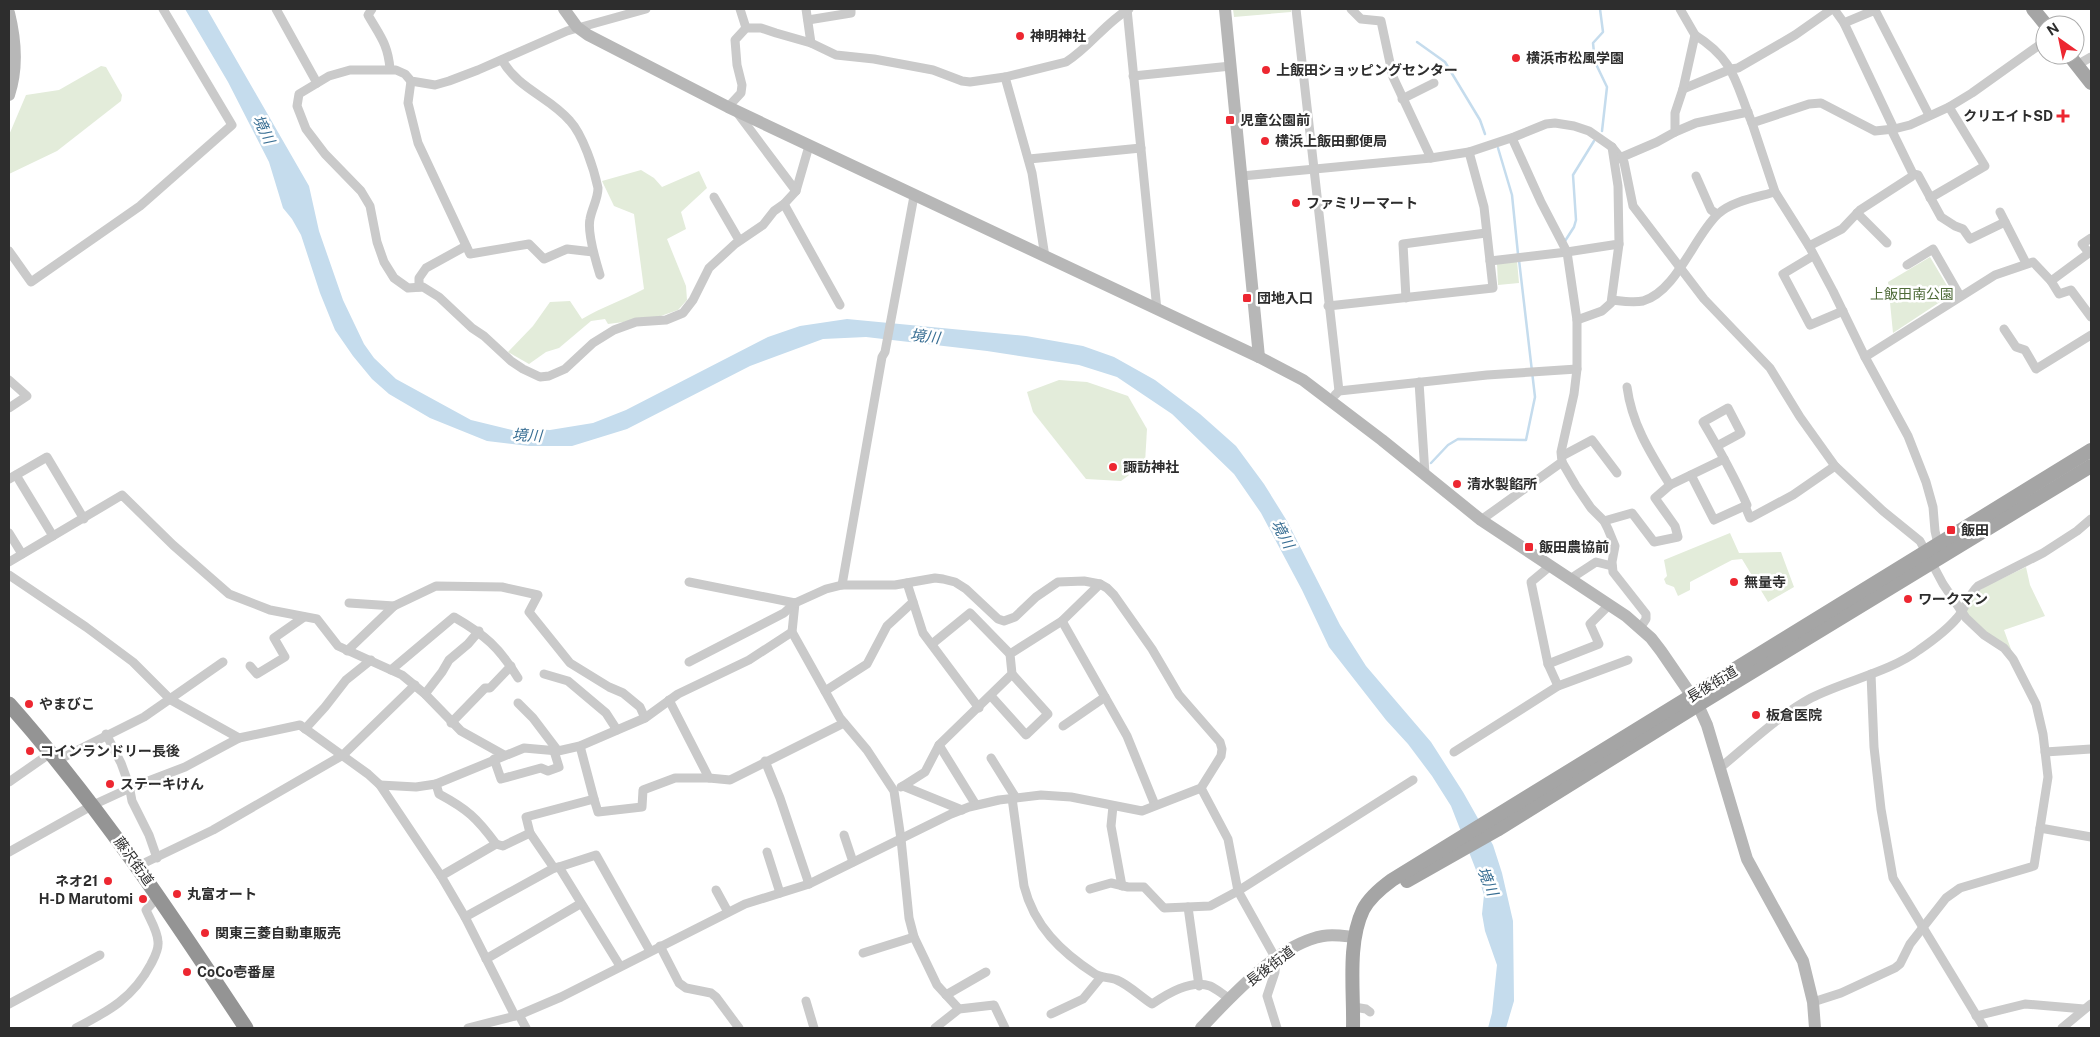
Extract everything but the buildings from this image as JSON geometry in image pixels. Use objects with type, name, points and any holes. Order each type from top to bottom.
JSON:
[{"type":"highway","name":"藤沢街道","points":[[9,704],[55,756],[138,866],[246,1028]]},
{"type":"main road","points":[[2077,65],[2091,84]]},
{"type":"main road","name":"長後街道","points":[[1354,937],[1369,912],[1389,892],[1452,849],[1933,553],[2091,450]]},
{"type":"main road","name":"長後街道","points":[[1933,553],[2091,466]]},
{"type":"main road","points":[[1353,1028],[1354,937]]},
{"type":"street","points":[[9,251],[31,282],[140,206],[232,125],[163,9]]},
{"type":"street","points":[[372,9],[368,15],[386,45],[390,69]]},
{"type":"street","points":[[564,9],[577,27],[732,109],[1259,357],[1335,396],[1481,520],[1549,567],[1609,605],[1640,628],[1662,651],[1695,701],[1708,725],[1747,859],[1794,942],[1809,978],[1815,1028]]},
{"type":"street","points":[[646,9],[577,27],[478,70],[434,86],[411,81],[405,74],[390,69],[341,71],[299,94],[297,100],[302,122],[322,150],[343,174],[354,182],[370,206],[377,242],[384,262],[394,278],[408,288],[419,286],[439,297],[472,328],[522,369],[540,377],[550,376],[565,369],[593,343],[614,330],[636,322],[666,320],[682,313],[693,300],[709,268],[739,240],[763,226],[774,211],[784,204],[796,190],[809,146]]},
{"type":"street","points":[[740,9],[746,28]]},
{"type":"street","points":[[806,9],[811,44]]},
{"type":"street","points":[[808,20],[851,13],[851,9]]},
{"type":"street","points":[[732,109],[741,93],[742,85],[737,65],[735,40],[746,28],[761,28],[811,44],[836,55],[874,59],[933,70],[962,81],[982,82],[1066,62],[1077,55],[1106,26],[1127,9]]},
{"type":"street","points":[[1127,9],[1157,310]]},
{"type":"street","points":[[1225,9],[1259,357]]},
{"type":"street","points":[[1296,9],[1328,306],[1335,396]]},
{"type":"street","points":[[1351,9],[1361,19],[1381,21],[1389,63],[1402,99],[1430,158]]},
{"type":"street","points":[[1680,9],[1695,34],[1721,54],[1731,69],[1752,123],[1775,192],[1809,246],[1865,357],[1908,436],[1926,482],[1933,507],[1935,531],[1933,553],[1943,584],[1962,611],[1984,635],[2004,648],[2013,659],[2036,704],[2043,734],[2048,778],[2034,866],[1960,888],[1946,898],[1910,944],[1900,964],[1895,968],[1841,993],[1813,1002]]},
{"type":"street","points":[[1683,89],[1731,69],[1738,68],[1795,35],[1833,9],[1844,23],[1913,174],[1918,175],[1940,217],[1955,226],[1963,228],[1970,239],[2005,222]]},
{"type":"street","points":[[281,10],[317,83]]},
{"type":"street","points":[[1844,23],[1875,10],[1929,115]]},
{"type":"street","points":[[9,14],[14,34],[15,62],[9,95]]},
{"type":"street","points":[[1674,132],[1675,113],[1683,89],[1695,34]]},
{"type":"street","points":[[1752,123],[1809,104],[1821,103],[1875,131],[1910,125],[1949,107],[1972,93],[2035,48]]},
{"type":"street","points":[[502,60],[508,70],[520,82],[570,120],[579,136],[598,188],[590,220],[593,252],[600,275]]},
{"type":"street","points":[[1133,76],[1231,66]]},
{"type":"street","points":[[1005,77],[1029,159],[1045,257]]},
{"type":"street","points":[[411,81],[408,103],[415,137],[470,254],[529,244],[544,259],[567,249],[593,252]]},
{"type":"street","points":[[1402,99],[1434,83]]},
{"type":"street","points":[[1930,198],[1985,166],[1949,107]]},
{"type":"street","points":[[732,109],[796,190]]},
{"type":"street","points":[[1622,157],[1696,123],[1748,112]]},
{"type":"street","points":[[1242,176],[1430,158],[1469,152],[1512,138],[1546,124],[1564,124],[1588,131],[1612,147],[1622,157],[1633,206],[1720,317],[1770,368],[1800,417],[1835,466],[1883,511],[1933,553]]},
{"type":"street","points":[[1512,138],[1541,202],[1567,252],[1577,320],[1577,369],[1574,394],[1562,446],[1562,459],[1576,486],[1591,508],[1604,521],[1615,546],[1613,572],[1646,614],[1646,619],[1640,628]]},
{"type":"street","points":[[1577,320],[1602,311],[1612,300],[1619,244],[1618,193],[1612,147]]},
{"type":"street","points":[[1029,159],[1141,148]]},
{"type":"street","points":[[1328,306],[1493,288],[1484,207],[1469,152]]},
{"type":"street","points":[[1809,246],[1842,229],[1857,213],[1912,177],[1913,174]]},
{"type":"street","points":[[1696,176],[1711,210],[1716,214]]},
{"type":"street","points":[[1612,300],[1634,301],[1649,298],[1663,287],[1680,268],[1716,214],[1730,206],[1775,192]]},
{"type":"street","points":[[842,585],[882,357],[885,352],[914,196]]},
{"type":"street","points":[[714,197],[739,240]]},
{"type":"street","points":[[784,204],[840,305]]},
{"type":"street","points":[[2000,212],[2026,263]]},
{"type":"street","points":[[1857,213],[1887,243]]},
{"type":"street","points":[[1406,298],[1404,244],[1486,233]]},
{"type":"street","points":[[2051,281],[2088,253],[2082,244],[2091,238]]},
{"type":"street","points":[[1490,261],[1619,244]]},
{"type":"street","points":[[419,286],[419,278],[426,268],[466,246]]},
{"type":"street","points":[[1907,265],[1933,249],[1960,296]]},
{"type":"street","points":[[1814,256],[1783,274],[1787,283],[1810,325],[1843,311]]},
{"type":"street","points":[[1865,357],[1960,296],[1996,275],[2026,263],[2034,262],[2051,281],[2058,294],[2072,290],[2091,317]]},
{"type":"street","points":[[2004,329],[2016,347],[2025,350],[2036,369],[2091,335]]},
{"type":"street","points":[[1335,396],[1419,382],[1577,369]]},
{"type":"street","points":[[9,380],[27,396],[9,408]]},
{"type":"street","points":[[1419,382],[1425,474]]},
{"type":"street","points":[[1627,388],[1631,413],[1642,441],[1670,486]]},
{"type":"street","points":[[1717,446],[1741,432],[1728,408],[1703,422],[1724,459],[1734,475],[1747,505],[1745,506],[1750,518],[1793,495],[1835,466]]},
{"type":"street","points":[[1481,520],[1562,459],[1592,440],[1617,473]]},
{"type":"street","points":[[53,536],[13,477],[47,457],[84,519]]},
{"type":"street","points":[[1604,521],[1632,513],[1654,542],[1678,537],[1675,526],[1655,498],[1670,486],[1724,459]]},
{"type":"street","points":[[1691,475],[1714,520],[1745,506]]},
{"type":"street","points":[[9,562],[122,495],[187,558],[229,594],[270,610],[317,619],[338,646],[402,675],[425,694],[460,732],[504,755]]},
{"type":"street","points":[[1720,768],[1765,731],[1810,699],[1918,652],[1958,617],[1971,592],[1978,586],[2043,553],[2077,531],[2091,519]]},
{"type":"street","points":[[9,533],[22,554]]},
{"type":"street","points":[[1570,579],[1596,562],[1612,566]]},
{"type":"street","points":[[1549,567],[1531,582],[1548,664],[1558,686]]},
{"type":"street","points":[[9,575],[86,627],[126,657],[170,700],[239,738]]},
{"type":"street","points":[[468,1028],[517,1015],[562,997],[745,904],[809,884],[962,810],[1014,798],[1041,795],[1071,797],[1142,811],[1200,788],[1221,756],[1220,742],[1179,695],[1152,650],[1114,594],[1100,584],[1084,581],[1058,582],[1036,597],[1015,617],[1004,622],[998,619],[966,589],[955,582],[935,578],[895,586],[842,585],[826,588],[795,603],[784,613],[689,662]]},
{"type":"street","points":[[688,582],[795,603]]},
{"type":"street","points":[[907,584],[924,633],[979,708]]},
{"type":"street","points":[[1010,654],[1062,621],[1100,584]]},
{"type":"street","points":[[347,651],[394,606],[436,586],[502,587],[538,595],[529,612],[570,663],[609,687],[623,693],[640,707],[645,718]]},
{"type":"street","points":[[825,691],[867,664],[887,626],[913,602]]},
{"type":"street","points":[[795,603],[792,632],[844,723],[867,750],[894,791],[909,918],[914,937],[931,975],[946,995],[960,1009]]},
{"type":"street","points":[[349,604],[394,606]]},
{"type":"street","points":[[1548,664],[1600,644],[1590,624],[1609,605]]},
{"type":"street","points":[[932,644],[970,613],[1010,654],[1012,674],[1048,714],[1026,735],[990,696]]},
{"type":"street","points":[[250,666],[257,674],[285,657],[274,638],[304,617]]},
{"type":"street","points":[[391,670],[454,617],[479,631],[497,648],[518,678]]},
{"type":"street","points":[[1062,621],[1127,736],[1155,805]]},
{"type":"street","points":[[425,694],[449,660],[468,644],[479,631]]},
{"type":"street","points":[[380,786],[416,787],[436,784],[524,748],[556,751],[580,746],[645,718],[678,694],[749,660],[792,632]]},
{"type":"street","points":[[305,729],[326,708],[346,680],[371,660]]},
{"type":"street","points":[[1454,752],[1558,686],[1628,660]]},
{"type":"street","points":[[9,782],[55,756],[144,717],[224,662]]},
{"type":"street","points":[[451,723],[484,688],[490,688],[511,666]]},
{"type":"street","points":[[544,674],[568,681],[606,713],[617,730]]},
{"type":"street","points":[[894,791],[925,772],[939,744],[979,708],[1012,674]]},
{"type":"street","points":[[1871,674],[1874,748],[1881,809],[1893,878],[1984,1028]]},
{"type":"street","points":[[138,866],[213,830],[342,755],[415,685]]},
{"type":"street","points":[[1063,726],[1105,696]]},
{"type":"street","points":[[669,700],[709,778]]},
{"type":"street","points":[[494,759],[501,779],[541,768],[548,771],[559,767],[556,751],[533,718],[518,704]]},
{"type":"street","points":[[580,746],[598,812],[642,807],[643,790],[675,778],[730,780],[844,723]]},
{"type":"street","points":[[9,852],[93,805],[130,788],[185,767],[239,738],[300,725],[368,774],[380,786],[441,876],[465,916],[517,1015],[526,1028]]},
{"type":"street","points":[[106,734],[121,763],[130,788],[132,801],[149,835],[157,858]]},
{"type":"street","points":[[939,744],[976,806]]},
{"type":"street","points":[[2045,752],[2091,749]]},
{"type":"street","points":[[990,758],[1014,798],[1027,900],[1039,924],[1059,946],[1097,976],[1117,980],[1152,1004],[1172,991],[1188,986],[1208,985],[1230,999]]},
{"type":"street","points":[[765,761],[780,798],[809,884]]},
{"type":"street","points":[[1090,889],[1111,884],[1144,887],[1164,908],[1210,906],[1238,891],[1413,780]]},
{"type":"street","points":[[436,784],[439,794],[459,805],[479,821],[496,844],[503,846],[530,833]]},
{"type":"street","points":[[903,786],[962,810]]},
{"type":"street","points":[[1200,788],[1228,839],[1238,891],[1276,959],[1275,972],[1267,996],[1277,1028]]},
{"type":"street","points":[[594,799],[526,817],[530,833],[556,867],[620,966]]},
{"type":"street","points":[[1113,806],[1111,826],[1122,886]]},
{"type":"street","points":[[2040,828],[2091,838]]},
{"type":"street","points":[[844,835],[853,862]]},
{"type":"street","points":[[441,876],[496,844]]},
{"type":"street","points":[[767,852],[780,893]]},
{"type":"street","points":[[465,916],[556,867],[596,855],[650,951]]},
{"type":"street","points":[[716,890],[728,912]]},
{"type":"street","points":[[76,1028],[122,1000],[141,981],[156,954],[158,942],[146,910],[159,896]]},
{"type":"street","points":[[486,959],[580,904]]},
{"type":"street","points":[[1188,907],[1199,986]]},
{"type":"street","name":"長後街道","points":[[1201,1028],[1230,999],[1276,959],[1299,944],[1325,935],[1354,937]]},
{"type":"street","points":[[863,953],[914,937]]},
{"type":"street","points":[[660,946],[680,983],[686,988],[711,993],[739,1028]]},
{"type":"street","points":[[9,1004],[100,955]]},
{"type":"street","points":[[946,995],[986,972]]},
{"type":"street","points":[[1051,1014],[1082,999],[1101,977]]},
{"type":"street","points":[[806,1001],[814,1028]]},
{"type":"street","points":[[1976,1016],[2025,1004],[2088,1007]]},
{"type":"street","points":[[935,1028],[960,1009],[994,1006],[1005,1028]]},
{"type":"street","points":[[1354,1007],[1366,1009],[1370,1012]]},
{"type":"street","points":[[2062,1028],[2088,1007]]},
{"type":"street","points":[[949,1019],[953,1028]]},
{"type":"green space","points":[[1233,9],[1291,9],[1291,12],[1234,17]]},
{"type":"green space","points":[[101,66],[106,67],[122,95],[121,101],[57,151],[9,174],[9,135],[26,95],[59,90]]},
{"type":"green space","points":[[641,170],[654,178],[662,187],[699,171],[707,188],[681,212],[686,229],[667,239],[686,286],[687,300],[678,310],[655,318],[608,324],[605,319],[591,321],[559,348],[546,352],[529,364],[508,352],[533,326],[550,302],[570,301],[582,319],[644,289],[634,214],[614,206],[602,181]]},
{"type":"green space","name":"上飯田南公園","points":[[1930,257],[1952,294],[1893,333],[1888,282]]},
{"type":"green space","points":[[1517,261],[1519,283],[1498,285],[1497,263]]},
{"type":"green space","points":[[1059,380],[1087,382],[1128,396],[1147,429],[1145,463],[1121,481],[1086,479],[1033,412],[1027,392]]},
{"type":"green space","points":[[1730,533],[1739,553],[1781,552],[1794,587],[1768,602],[1742,559],[1732,560],[1690,582],[1690,590],[1678,596],[1674,587],[1666,584],[1664,579],[1667,576],[1664,560]]},
{"type":"green space","points":[[2026,567],[2030,585],[2045,616],[2004,630],[2012,652],[1979,630],[1965,612],[1976,593],[1986,586]]},
{"type":"water","name":"境川","points":[[185,9],[207,9],[309,186],[319,231],[343,300],[364,344],[374,358],[396,379],[471,420],[516,431],[529,429],[550,430],[593,423],[626,410],[768,337],[800,326],[847,319],[1026,336],[1083,346],[1114,357],[1155,380],[1200,414],[1236,446],[1264,484],[1287,521],[1340,625],[1366,666],[1431,742],[1463,792],[1493,845],[1502,873],[1513,921],[1514,1001],[1506,1028],[1488,1028],[1492,1013],[1497,965],[1485,931],[1482,914],[1484,895],[1451,806],[1408,744],[1386,720],[1329,647],[1302,590],[1261,513],[1234,474],[1172,414],[1117,377],[1079,365],[987,351],[866,337],[823,339],[750,366],[627,429],[572,446],[529,446],[487,441],[430,418],[389,394],[372,379],[335,330],[320,293],[301,235],[283,208],[269,162],[228,82]]},
{"type":"waterway","points":[[1600,9],[1603,32],[1593,43],[1595,62],[1607,87],[1602,131]]},
{"type":"waterway","points":[[1417,42],[1445,62],[1480,120],[1485,134]]},
{"type":"waterway","points":[[1565,241],[1576,220],[1573,175],[1594,141]]},
{"type":"waterway","points":[[1498,148],[1512,195],[1518,254]]},
{"type":"waterway","points":[[1431,463],[1448,445],[1458,439],[1526,440],[1535,397],[1519,260]]},
{"type":"place","name":"神明神社","points":[[1020,36]]},
{"type":"place","name":"横浜市松風学園","points":[[1516,58]]},
{"type":"place","name":"上飯田ショッピングセンター","points":[[1266,70]]},
{"type":"place","name":"クリエイトSD","points":[[2063,116]]},
{"type":"place","name":"児童公園前","points":[[1230,120]]},
{"type":"place","name":"横浜上飯田郵便局","points":[[1265,141]]},
{"type":"place","name":"ファミリーマート","points":[[1296,203]]},
{"type":"place","name":"団地入口","points":[[1247,298]]},
{"type":"place","name":"諏訪神社","points":[[1113,467]]},
{"type":"place","name":"清水製餡所","points":[[1457,484]]},
{"type":"place","name":"飯田","points":[[1951,530]]},
{"type":"place","name":"飯田農協前","points":[[1529,547]]},
{"type":"place","name":"無量寺","points":[[1734,582]]},
{"type":"place","name":"ワークマン","points":[[1908,599]]},
{"type":"place","name":"やまびこ","points":[[29,704]]},
{"type":"place","name":"板倉医院","points":[[1756,715]]},
{"type":"place","name":"コインランドリー長後","points":[[30,751]]},
{"type":"place","name":"ステーキけん","points":[[110,784]]},
{"type":"place","name":"ネオ21","points":[[108,881]]},
{"type":"place","name":"丸富オート","points":[[177,894]]},
{"type":"place","name":"H-D Marutomi","points":[[143,899]]},
{"type":"place","name":"関東三菱自動車販売","points":[[205,933]]},
{"type":"place","name":"CoCo壱番屋","points":[[187,972]]}]
